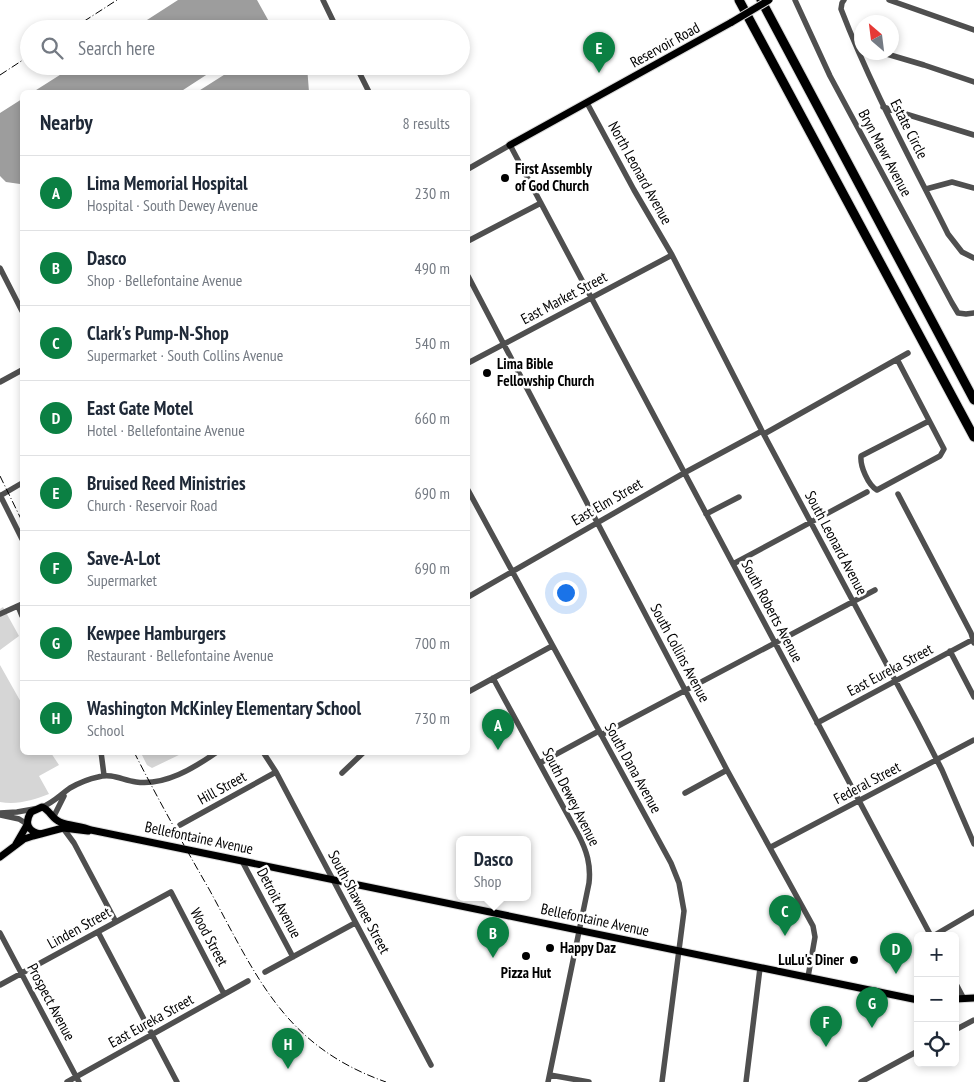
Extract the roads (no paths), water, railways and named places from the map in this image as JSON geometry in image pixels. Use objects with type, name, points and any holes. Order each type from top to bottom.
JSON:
[{"type":"highway","points":[[739,0],[974,437]]},
{"type":"highway","points":[[761,0],[974,400]]},
{"type":"main road","name":"Reservoir Road","points":[[510,145],[769,0]]},
{"type":"main road","points":[[0,857],[14,847],[28,837],[43,833],[52,827],[54,817],[48,810],[38,808],[28,817],[27,824],[14,847]]},
{"type":"main road","name":"Bellefontaine Avenue","points":[[54,817],[62,823],[82,826],[91,830]]},
{"type":"main road","points":[[27,824],[32,831],[43,833]]},
{"type":"main road","name":"Bellefontaine Avenue","points":[[43,833],[64,828],[91,830],[914,999]]},
{"type":"main road","points":[[959,999],[974,998]]},
{"type":"street","points":[[323,0],[333,20]]},
{"type":"street","name":"Bryn Mawr Avenue","points":[[795,0],[830,76],[952,303],[958,313],[974,313]]},
{"type":"street","name":"Estate Circle","points":[[844,0],[841,9],[854,37]]},
{"type":"street","points":[[889,0],[974,30]]},
{"type":"street","points":[[899,58],[974,82]]},
{"type":"street","name":"Estate Circle","points":[[864,60],[883,107],[948,234],[962,252],[974,258]]},
{"type":"street","points":[[360,75],[368,90]]},
{"type":"street","name":"North Leonard Avenue","points":[[587,103],[672,255]]},
{"type":"street","points":[[883,107],[974,135]]},
{"type":"street","name":"Reservoir Road","points":[[470,167],[510,145]]},
{"type":"street","name":"South Roberts Avenue","points":[[510,145],[930,932]]},
{"type":"street","points":[[926,189],[952,182],[974,188]]},
{"type":"street","points":[[470,240],[541,203]]},
{"type":"street","name":"East Market Street","points":[[470,362],[672,255]]},
{"type":"street","name":"South Leonard Avenue","points":[[672,255],[763,433],[936,760],[974,844]]},
{"type":"street","points":[[0,270],[20,307]]},
{"type":"street","name":"South Collins Avenue","points":[[470,280],[815,932],[808,977]]},
{"type":"street","name":"East Elm Street","points":[[470,596],[684,473],[763,433],[908,354]]},
{"type":"street","points":[[897,360],[929,421],[944,450],[943,454],[876,490],[873,488],[862,466],[861,456],[929,421]]},
{"type":"street","points":[[0,382],[20,371]]},
{"type":"street","points":[[20,484],[0,495],[20,535]]},
{"type":"street","points":[[733,564],[867,492]]},
{"type":"street","name":"South Dana Avenue","points":[[470,494],[676,873],[684,911],[662,1082]]},
{"type":"street","points":[[898,494],[973,640]]},
{"type":"street","points":[[706,514],[739,497]]},
{"type":"street","points":[[540,763],[686,690],[874,590]]},
{"type":"street","points":[[0,614],[20,605]]},
{"type":"street","name":"East Eureka Street","points":[[817,723],[973,640]]},
{"type":"street","points":[[470,691],[552,646]]},
{"type":"street","points":[[950,651],[974,697]]},
{"type":"street","name":"South Dewey Avenue","points":[[493,678],[578,834],[588,857],[589,883],[548,1082]]},
{"type":"street","name":"Federal Street","points":[[771,848],[974,740]]},
{"type":"street","points":[[101,755],[104,776]]},
{"type":"street","points":[[0,814],[38,808],[53,802],[84,781],[104,776],[114,776],[135,782],[157,782],[182,772],[212,755]]},
{"type":"street","name":"South Shawnee Street","points":[[265,755],[276,772],[431,1065]]},
{"type":"street","points":[[342,773],[361,755]]},
{"type":"street","points":[[685,792],[728,770]]},
{"type":"street","name":"Hill Street","points":[[180,825],[276,772]]},
{"type":"street","points":[[54,817],[66,792]]},
{"type":"street","points":[[0,814],[19,819],[27,824]]},
{"type":"street","points":[[64,828],[116,922]]},
{"type":"street","points":[[72,830],[74,843]]},
{"type":"street","name":"Detroit Avenue","points":[[242,861],[293,957]]},
{"type":"street","name":"Linden Street","points":[[0,985],[171,892]]},
{"type":"street","name":"Wood Street","points":[[171,892],[224,994]]},
{"type":"street","points":[[939,932],[974,912]]},
{"type":"street","points":[[265,972],[355,922]]},
{"type":"street","points":[[98,932],[176,1082]]},
{"type":"street","name":"Prospect Avenue","points":[[0,933],[78,1079]]},
{"type":"street","points":[[746,1082],[760,968]]},
{"type":"street","name":"East Eureka Street","points":[[67,1082],[78,1079],[151,1035],[248,981]]},
{"type":"street","points":[[959,990],[964,999]]},
{"type":"street","points":[[959,1028],[974,1020]]},
{"type":"street","points":[[861,1082],[914,1053]]},
{"type":"street","points":[[550,1075],[589,1082]]},
{"type":"railway","points":[[86,20],[117,0]]},
{"type":"railway","points":[[0,75],[20,62]]},
{"type":"railway","points":[[0,476],[20,517]]},
{"type":"railway","points":[[136,755],[243,951],[277,1005],[298,1028],[322,1049],[351,1067],[386,1082]]},
{"type":"place","name":"Bruised Reed Ministries","points":[[599,73]]},
{"type":"place","name":"First Assembly of God Church","points":[[505,178]]},
{"type":"place","name":"Lima Bible Fellowship Church","points":[[487,373]]},
{"type":"place","name":"Lima Memorial Hospital","points":[[498,750]]},
{"type":"place","name":"Clark's Pump-N-Shop","points":[[785,936]]},
{"type":"place","name":"Happy Daz","points":[[550,948]]},
{"type":"place","name":"Pizza Hut","points":[[526,956]]},
{"type":"place","name":"Dasco","points":[[493,958]]},
{"type":"place","name":"LuLu's Diner","points":[[854,960]]},
{"type":"place","name":"East Gate Motel","points":[[896,974]]},
{"type":"place","name":"Kewpee Hamburgers","points":[[872,1028]]},
{"type":"place","name":"Save-A-Lot","points":[[826,1047]]},
{"type":"place","name":"Washington McKinley Elementary School","points":[[288,1069]]}]
